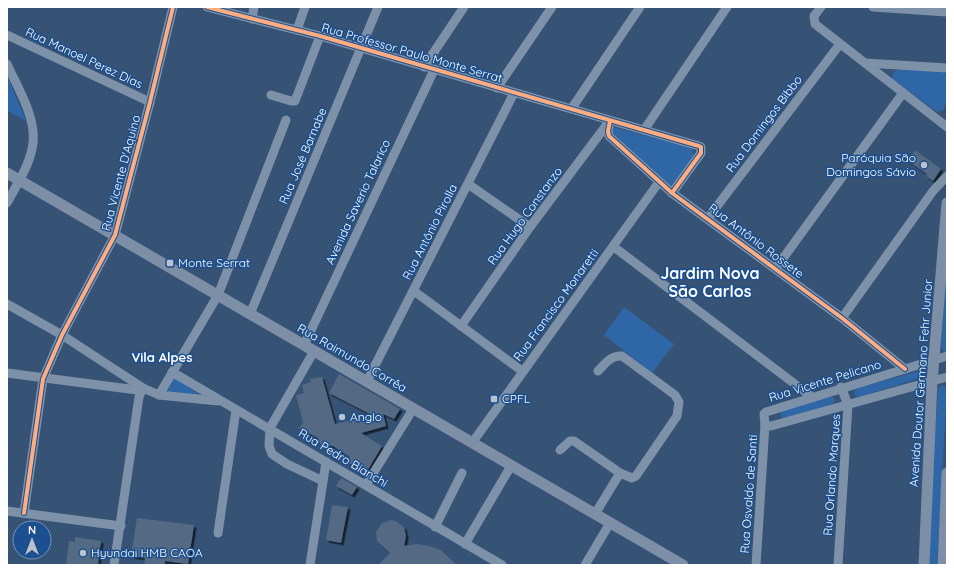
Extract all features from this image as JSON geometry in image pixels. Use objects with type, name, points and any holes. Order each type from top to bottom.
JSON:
[{"type":"main road","name":"Rua Raimundo Corrêa","points":[[7,173],[683,565]]},
{"type":"main road","name":"Avenida Doutor Germano Fehr Junior","points":[[924,565],[932,382],[947,203]]},
{"type":"main road","points":[[945,565],[947,473]]},
{"type":"street","name":"Rua Vicente D'Aquino","points":[[43,379],[62,335],[115,235],[173,7]]},
{"type":"street","name":"Rua Professor Paulo Monte Serrat","points":[[207,7],[320,36],[360,49],[572,108],[610,121]]},
{"type":"street","points":[[252,19],[254,7]]},
{"type":"street","points":[[297,30],[305,7]]},
{"type":"street","name":"Rua José Barnabe","points":[[250,314],[378,7]]},
{"type":"street","points":[[424,67],[464,7]]},
{"type":"street","points":[[497,88],[552,7]]},
{"type":"street","points":[[572,108],[640,7]]},
{"type":"street","points":[[644,130],[727,7]]},
{"type":"street","points":[[821,7],[814,16],[815,24],[947,126]]},
{"type":"street","points":[[873,7],[947,12]]},
{"type":"street","name":"Rua Manoel Perez Dias","points":[[7,35],[150,102]]},
{"type":"street","points":[[271,94],[292,101],[295,100],[320,36]]},
{"type":"street","name":"Rua Domingos Bibbo","points":[[708,218],[840,44]]},
{"type":"street","points":[[864,63],[947,68]]},
{"type":"street","points":[[7,64],[29,115],[32,129],[32,151],[20,180],[7,203]]},
{"type":"street","name":"Avenida Saverio Talarico","points":[[304,345],[434,70]]},
{"type":"street","name":"Rua Antônio Pirolla","points":[[367,381],[414,292],[514,93]]},
{"type":"street","points":[[776,268],[903,93]]},
{"type":"street","points":[[159,395],[218,295],[286,120]]},
{"type":"street","points":[[610,121],[701,147],[701,153],[672,192]]},
{"type":"street","name":"Rua Antônio Rossete","points":[[610,121],[608,131],[609,136],[659,182],[842,318],[905,369]]},
{"type":"street","name":"Rua Hugo Constanzo","points":[[461,326],[530,228],[610,121]]},
{"type":"street","points":[[842,318],[933,191],[947,176]]},
{"type":"street","name":"Rua Francisco Monaretti","points":[[472,443],[522,371],[614,247],[659,182]]},
{"type":"street","points":[[468,184],[530,228]]},
{"type":"street","points":[[614,247],[812,397]]},
{"type":"street","points":[[414,292],[522,371]]},
{"type":"street","points":[[7,304],[62,335],[143,388],[159,395],[220,401]]},
{"type":"street","points":[[314,351],[270,428],[268,446],[272,454],[287,464],[323,481]]},
{"type":"street","points":[[560,450],[570,441],[574,441],[620,473],[628,477],[636,476],[677,416],[679,402],[676,395],[622,356],[611,358],[598,371]]},
{"type":"street","name":"Rua Vicente Pelicano","points":[[766,425],[764,414],[766,412],[841,387],[947,356]]},
{"type":"street","name":"Rua Pedro Bianchi","points":[[172,372],[220,401],[270,428],[465,544],[488,561],[502,565]]},
{"type":"street","points":[[7,373],[43,379],[137,390],[143,388]]},
{"type":"street","points":[[766,425],[772,426],[947,377]]},
{"type":"street","points":[[24,513],[43,379]]},
{"type":"street","name":"Rua Orlando Marques","points":[[838,565],[848,405],[841,387]]},
{"type":"street","points":[[114,565],[139,397],[143,388]]},
{"type":"street","points":[[366,485],[413,409]]},
{"type":"street","points":[[218,533],[236,410]]},
{"type":"street","name":"Rua Osvaldo de Santi","points":[[756,565],[766,425]]},
{"type":"street","points":[[310,565],[326,462]]},
{"type":"street","points":[[465,544],[511,466]]},
{"type":"street","points":[[435,527],[462,473]]},
{"type":"street","points":[[595,514],[620,473]]},
{"type":"street","points":[[7,510],[121,526]]},
{"type":"street","points":[[585,565],[610,523]]},
{"type":"shaded area","points":[[899,69],[944,71],[947,79],[947,91],[945,107],[943,110],[937,112],[892,79],[893,72]]},
{"type":"shaded area","points":[[7,75],[26,121],[7,111]]},
{"type":"shaded area","points":[[613,127],[692,148],[694,157],[673,186],[669,185],[612,132]]},
{"type":"shaded area","points":[[947,253],[947,351],[946,352],[941,348]]},
{"type":"shaded area","points":[[624,307],[674,344],[652,373],[604,335]]},
{"type":"shaded area","points":[[923,370],[927,373],[924,377],[859,397],[855,396],[854,392],[857,388]]},
{"type":"shaded area","points":[[173,378],[176,378],[200,395],[168,392],[167,388]]},
{"type":"shaded area","points":[[943,385],[947,389],[937,562],[936,565],[926,565],[938,390],[940,386]]},
{"type":"shaded area","points":[[831,396],[835,400],[833,404],[784,419],[781,417],[781,411]]},
{"type":"building","name":"Paróquia São Domingos Sávio","points":[[915,150],[941,169],[933,181],[926,176],[927,174],[908,161]]},
{"type":"building","name":"Anglo","points":[[339,374],[400,409],[394,419],[383,414],[386,426],[361,433],[382,446],[366,473],[347,462],[350,457],[333,446],[321,445],[318,438],[299,428],[303,422],[296,395],[304,393],[302,385],[311,382],[310,379],[322,377],[335,424],[372,415],[329,393]]},
{"type":"building","points":[[341,478],[357,487],[352,495],[336,486]]},
{"type":"building","points":[[332,505],[348,507],[341,543],[326,540]]},
{"type":"building","points":[[137,518],[194,525],[188,564],[165,561],[165,565],[144,565],[145,558],[131,556]]},
{"type":"building","points":[[391,520],[396,521],[404,527],[406,536],[404,546],[417,544],[441,550],[457,565],[378,565],[390,553],[377,541],[376,532],[382,523]]},
{"type":"building","name":"Hyundai HMB CAOA","points":[[75,537],[101,541],[98,565],[66,565],[69,541],[75,542]]},
{"type":"cycle path","points":[[24,513],[43,379],[62,335],[115,235],[173,7]]},
{"type":"cycle path","points":[[207,7],[320,36],[701,147],[701,153],[672,193]]},
{"type":"cycle path","points":[[610,121],[608,131],[609,136],[672,193],[842,318],[905,369]]},
{"type":"place","name":"Paróquia São Domingos Sávio","points":[[924,165]]},
{"type":"place","name":"Monte Serrat","points":[[170,263]]},
{"type":"place","name":"CPFL","points":[[494,399]]},
{"type":"place","name":"Anglo","points":[[342,417]]},
{"type":"place","name":"Hyundai HMB CAOA","points":[[83,553]]},
{"type":"district","name":"Jardim Nova São Carlos","points":[[710,282]]},
{"type":"district","name":"Vila Alpes","points":[[162,357]]}]
